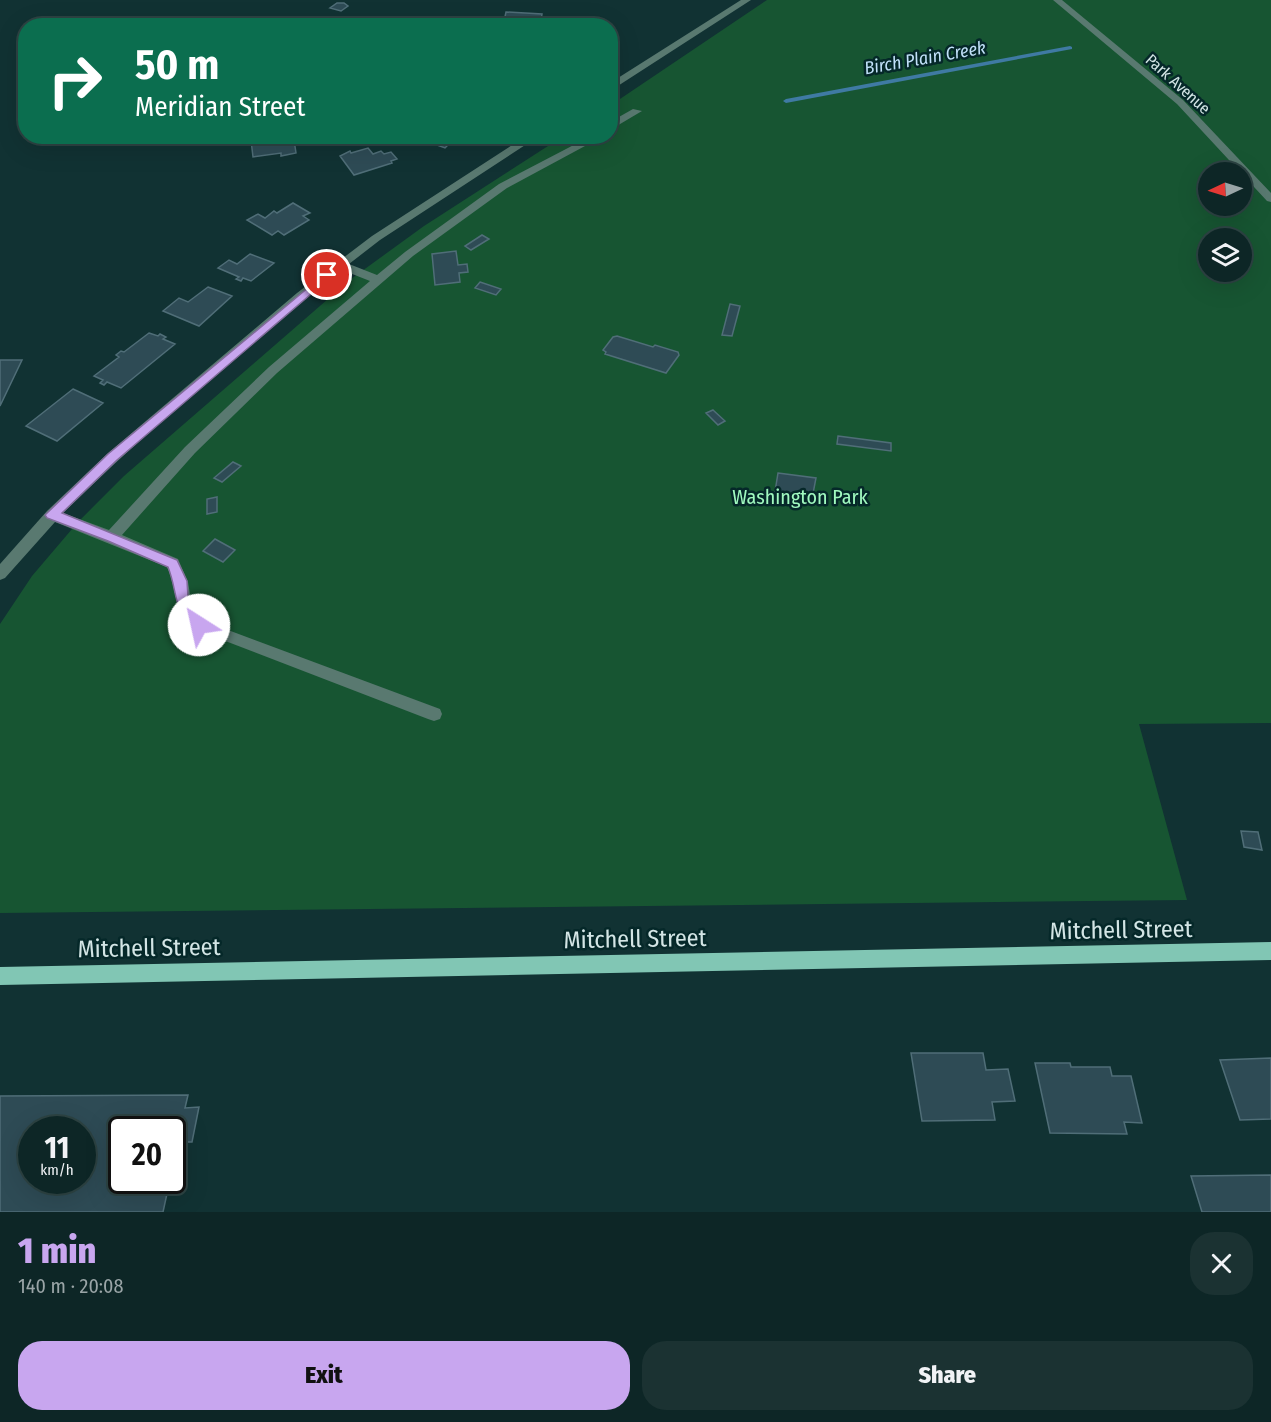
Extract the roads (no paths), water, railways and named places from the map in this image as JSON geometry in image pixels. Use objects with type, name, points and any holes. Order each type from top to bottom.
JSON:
[{"type":"main road","name":"Mitchell Street","points":[[0,976],[1271,951]]},
{"type":"street","points":[[618,83],[747,0]]},
{"type":"street","name":"Park Avenue","points":[[1057,0],[1180,102],[1271,198]]},
{"type":"street","points":[[618,122],[636,111]]},
{"type":"street","points":[[0,574],[52,515],[112,457],[340,265],[522,144]]},
{"type":"street","points":[[112,537],[190,450],[265,378],[409,254],[503,186],[579,144]]},
{"type":"street","points":[[340,265],[379,280]]},
{"type":"street","points":[[52,515],[173,563],[180,581],[181,597],[188,614],[199,625],[434,714]]},
{"type":"waterway","name":"Birch Plain Creek","points":[[786,101],[1070,48]]},
{"type":"park label","name":"Washington Park","points":[[800,497]]}]
